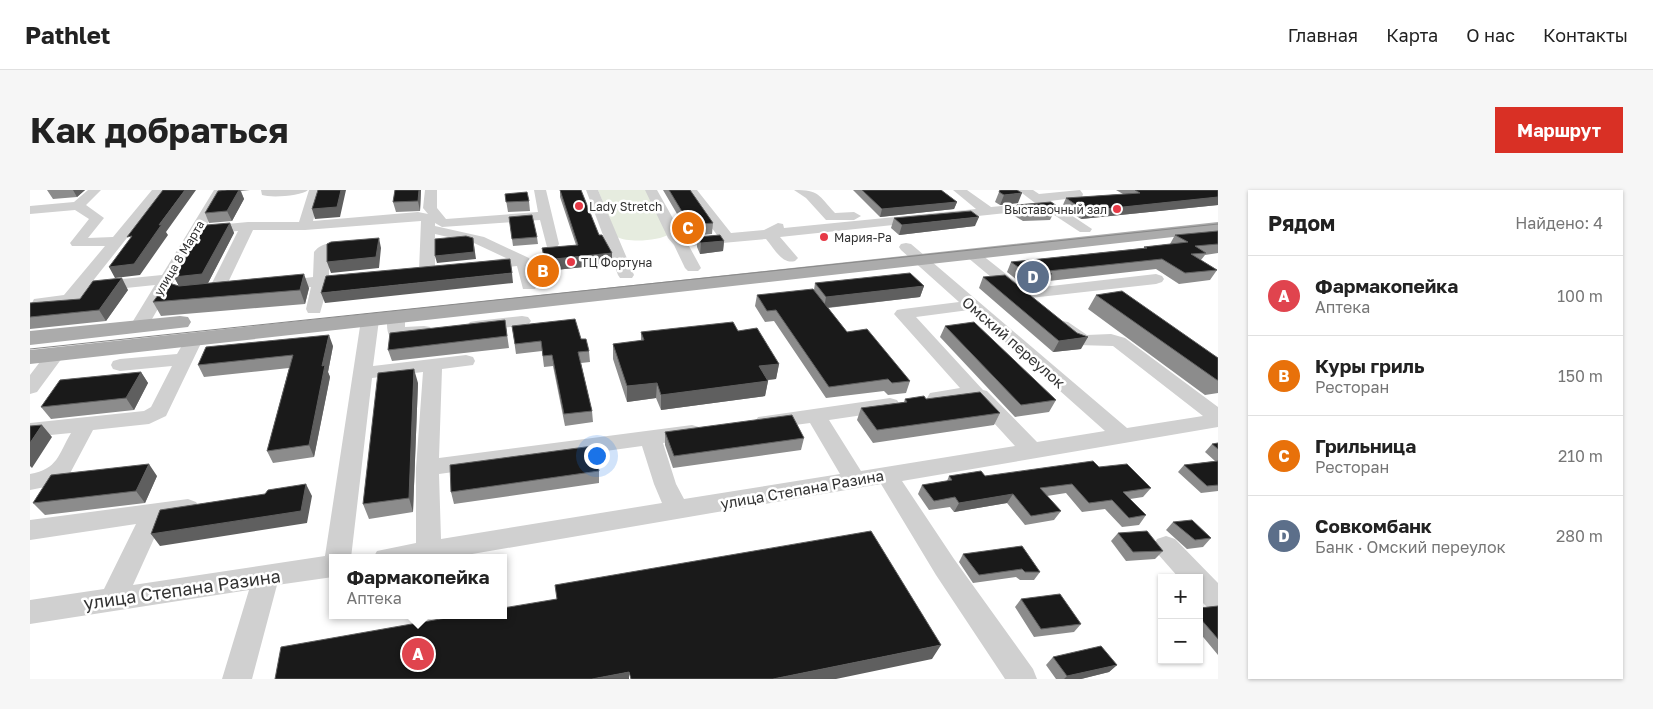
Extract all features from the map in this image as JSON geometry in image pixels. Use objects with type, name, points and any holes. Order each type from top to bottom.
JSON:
[{"type":"main road","points":[[30,356],[56,354],[124,356],[194,339],[396,317],[914,254],[1085,229],[1218,215]]},
{"type":"main road","points":[[30,338],[790,258],[972,254],[1218,227]]},
{"type":"main road","points":[[1085,229],[1105,240]]},
{"type":"main road","points":[[124,356],[139,326]]},
{"type":"street","points":[[30,210],[78,206],[98,190]]},
{"type":"street","points":[[39,303],[67,300],[79,288],[159,190]]},
{"type":"street","name":"улица 8 Марта","points":[[139,326],[220,190]]},
{"type":"street","points":[[268,190],[268,192],[302,190]]},
{"type":"street","points":[[305,226],[315,190]]},
{"type":"street","points":[[431,190],[430,208],[442,222],[546,215]]},
{"type":"street","points":[[592,190],[626,276]]},
{"type":"street","points":[[651,190],[675,238],[680,243],[693,268]]},
{"type":"street","points":[[690,190],[726,237]]},
{"type":"street","points":[[800,190],[811,195],[832,217]]},
{"type":"street","points":[[1024,190],[1085,229]]},
{"type":"street","points":[[680,243],[989,212],[1077,194],[1071,190]]},
{"type":"street","points":[[544,192],[546,215],[552,244]]},
{"type":"street","points":[[955,197],[989,212]]},
{"type":"street","points":[[78,206],[97,218],[77,242],[117,241]]},
{"type":"street","points":[[196,230],[248,226],[305,226],[418,216],[428,218],[427,271]]},
{"type":"street","points":[[769,233],[787,221],[858,216]]},
{"type":"street","points":[[216,290],[248,226]]},
{"type":"street","points":[[428,228],[479,240],[524,262]]},
{"type":"street","points":[[769,233],[790,258]]},
{"type":"street","points":[[314,309],[321,281],[321,252],[328,248],[357,245]]},
{"type":"street","name":"Омский переулок","points":[[914,254],[1123,436]]},
{"type":"street","points":[[972,254],[1083,341],[1111,339],[1119,342],[1218,418]]},
{"type":"street","points":[[466,267],[524,262]]},
{"type":"street","points":[[524,262],[528,286]]},
{"type":"street","points":[[408,272],[446,269]]},
{"type":"street","points":[[263,286],[369,276]]},
{"type":"street","points":[[79,288],[167,279]]},
{"type":"street","points":[[1021,294],[1156,279]]},
{"type":"street","points":[[196,292],[235,289]]},
{"type":"street","points":[[972,304],[903,314],[1034,451]]},
{"type":"street","points":[[396,317],[396,333],[437,330]]},
{"type":"street","points":[[339,554],[370,320]]},
{"type":"street","points":[[456,328],[522,321]]},
{"type":"street","points":[[30,430],[149,417],[155,414],[159,410],[194,339]]},
{"type":"street","points":[[30,388],[56,354]]},
{"type":"street","points":[[124,356],[184,359]]},
{"type":"street","points":[[362,373],[466,362]]},
{"type":"street","points":[[429,551],[427,468],[433,365]]},
{"type":"street","points":[[744,425],[970,393],[973,388]]},
{"type":"street","points":[[816,415],[854,480]]},
{"type":"street","name":"улица Степана Разина","points":[[411,554],[1034,451],[1218,418]]},
{"type":"street","points":[[30,482],[47,479],[56,475],[86,424]]},
{"type":"street","points":[[427,468],[716,429]]},
{"type":"street","points":[[650,438],[665,484],[678,510]]},
{"type":"street","points":[[887,475],[945,567],[1022,679]]},
{"type":"street","points":[[30,530],[214,505]]},
{"type":"street","points":[[113,599],[154,513]]},
{"type":"street","points":[[1166,546],[1192,574]]},
{"type":"street","name":"улица Степана Разина","points":[[30,612],[329,567]]},
{"type":"street","points":[[237,679],[266,577]]},
{"type":"street","points":[[1203,585],[1218,600]]},
{"type":"shaded area","points":[[598,190],[646,190],[669,234],[659,238],[644,240],[628,240],[617,237]]},
{"type":"building","points":[[163,190],[185,190],[159,225],[162,224],[134,264],[109,267],[132,236],[127,237]]},
{"type":"building","points":[[239,190],[227,211],[205,213],[218,191]]},
{"type":"building","points":[[318,190],[341,190],[337,207],[312,209]]},
{"type":"building","points":[[395,190],[419,190],[418,201],[393,202]]},
{"type":"building","points":[[560,190],[581,190],[599,235],[602,235],[612,253],[545,260],[542,248],[578,245]]},
{"type":"building","points":[[669,190],[690,190],[713,223],[690,225]]},
{"type":"building","points":[[862,190],[941,190],[957,202],[882,209]]},
{"type":"building","points":[[1000,190],[1017,190],[1022,193],[1004,195],[999,192]]},
{"type":"building","points":[[1135,190],[1218,190],[1218,197],[1085,211],[1066,198],[1140,193]]},
{"type":"building","points":[[527,192],[529,201],[506,202],[505,194]]},
{"type":"building","points":[[1051,202],[1057,206],[1054,210],[1028,211],[1017,205]]},
{"type":"building","points":[[971,211],[979,217],[902,225],[894,218]]},
{"type":"building","points":[[532,215],[537,237],[512,239],[509,217]]},
{"type":"building","points":[[230,223],[202,274],[174,277],[206,225]]},
{"type":"building","points":[[1218,231],[1218,244],[1195,246],[1206,253],[1191,254],[1217,270],[1185,273],[1162,259],[1048,271],[1052,274],[1031,276],[1011,262],[1188,242],[1175,235]]},
{"type":"building","points":[[720,235],[724,241],[701,243],[697,237]]},
{"type":"building","points":[[466,236],[473,238],[474,252],[435,256],[435,239]]},
{"type":"building","points":[[379,238],[376,257],[327,262],[327,244],[331,242]]},
{"type":"building","points":[[510,259],[512,273],[321,293],[326,276]]},
{"type":"building","points":[[910,273],[924,286],[826,297],[815,283]]},
{"type":"building","points":[[304,274],[300,290],[153,302],[169,280],[172,284],[179,286]]},
{"type":"building","points":[[1005,275],[1077,333],[1088,337],[1059,341],[983,277]]},
{"type":"building","points":[[122,278],[99,310],[30,317],[30,303],[80,299],[93,281]]},
{"type":"building","points":[[813,289],[847,332],[867,329],[910,381],[892,383],[888,379],[829,387],[776,310],[767,311],[757,295]]},
{"type":"building","points":[[1122,291],[1218,358],[1218,380],[1096,295]]},
{"type":"building","points":[[575,319],[581,339],[586,339],[589,351],[578,352],[592,411],[564,414],[552,355],[543,356],[541,341],[515,344],[512,326]]},
{"type":"building","points":[[505,320],[507,336],[388,350],[390,333]]},
{"type":"building","points":[[733,322],[738,331],[757,328],[779,364],[759,366],[768,381],[661,395],[657,383],[627,386],[613,344],[644,340],[641,332]]},
{"type":"building","points":[[974,322],[1056,400],[1021,405],[945,326]]},
{"type":"building","points":[[329,335],[309,445],[267,451],[293,355],[198,365],[206,347]]},
{"type":"building","points":[[414,369],[409,498],[363,504],[378,373]]},
{"type":"building","points":[[141,372],[126,398],[41,407],[60,380]]},
{"type":"building","points":[[980,392],[1000,413],[877,430],[861,408],[907,402],[905,399],[924,396],[926,399]]},
{"type":"building","points":[[792,415],[804,438],[674,456],[665,432]]},
{"type":"building","points":[[42,425],[30,443],[30,426]]},
{"type":"building","points":[[1218,443],[1218,449],[1212,444]]},
{"type":"building","points":[[593,446],[599,471],[451,492],[450,465]]},
{"type":"building","points":[[1093,461],[1099,467],[1127,464],[1151,488],[1123,492],[1146,515],[1129,518],[1112,500],[1089,503],[1072,484],[1040,488],[1061,511],[1031,516],[1013,494],[959,503],[955,497],[934,501],[922,485],[952,480],[949,476],[981,471],[985,476]]},
{"type":"building","points":[[1218,461],[1218,485],[1207,486],[1184,465]]},
{"type":"building","points":[[149,464],[136,491],[33,503],[51,475]]},
{"type":"building","points":[[306,484],[301,511],[151,534],[160,510],[265,494],[268,490]]},
{"type":"building","points":[[1192,520],[1211,538],[1195,540],[1173,522]]},
{"type":"building","points":[[871,531],[941,645],[773,679],[631,679],[629,672],[592,679],[275,679],[281,647],[440,619],[507,619],[507,607],[557,599],[555,585]]},
{"type":"building","points":[[1147,531],[1163,551],[1133,552],[1118,533]]},
{"type":"building","points":[[1022,546],[1040,572],[1025,572],[1022,569],[979,575],[963,554]]},
{"type":"building","points":[[1060,594],[1081,624],[1041,629],[1021,599]]},
{"type":"building","points":[[1218,606],[1218,639],[1203,622],[1203,608]]},
{"type":"building","points":[[1101,646],[1117,665],[1067,676],[1053,657]]},
{"type":"tram line","points":[[30,349],[1218,224]]},
{"type":"place","name":"Lady Stretch","points":[[579,206]]},
{"type":"place","name":"Выставочный зал","points":[[1117,209]]},
{"type":"place","name":"Грильница","points":[[688,228]]},
{"type":"place","name":"Мария-Ра","points":[[824,237]]},
{"type":"place","name":"ТЦ Фортуна","points":[[571,262]]},
{"type":"place","name":"Куры гриль","points":[[543,271]]},
{"type":"place","name":"Совкомбанк","points":[[1033,277]]},
{"type":"place","name":"Фармакопейка","points":[[418,654]]}]
